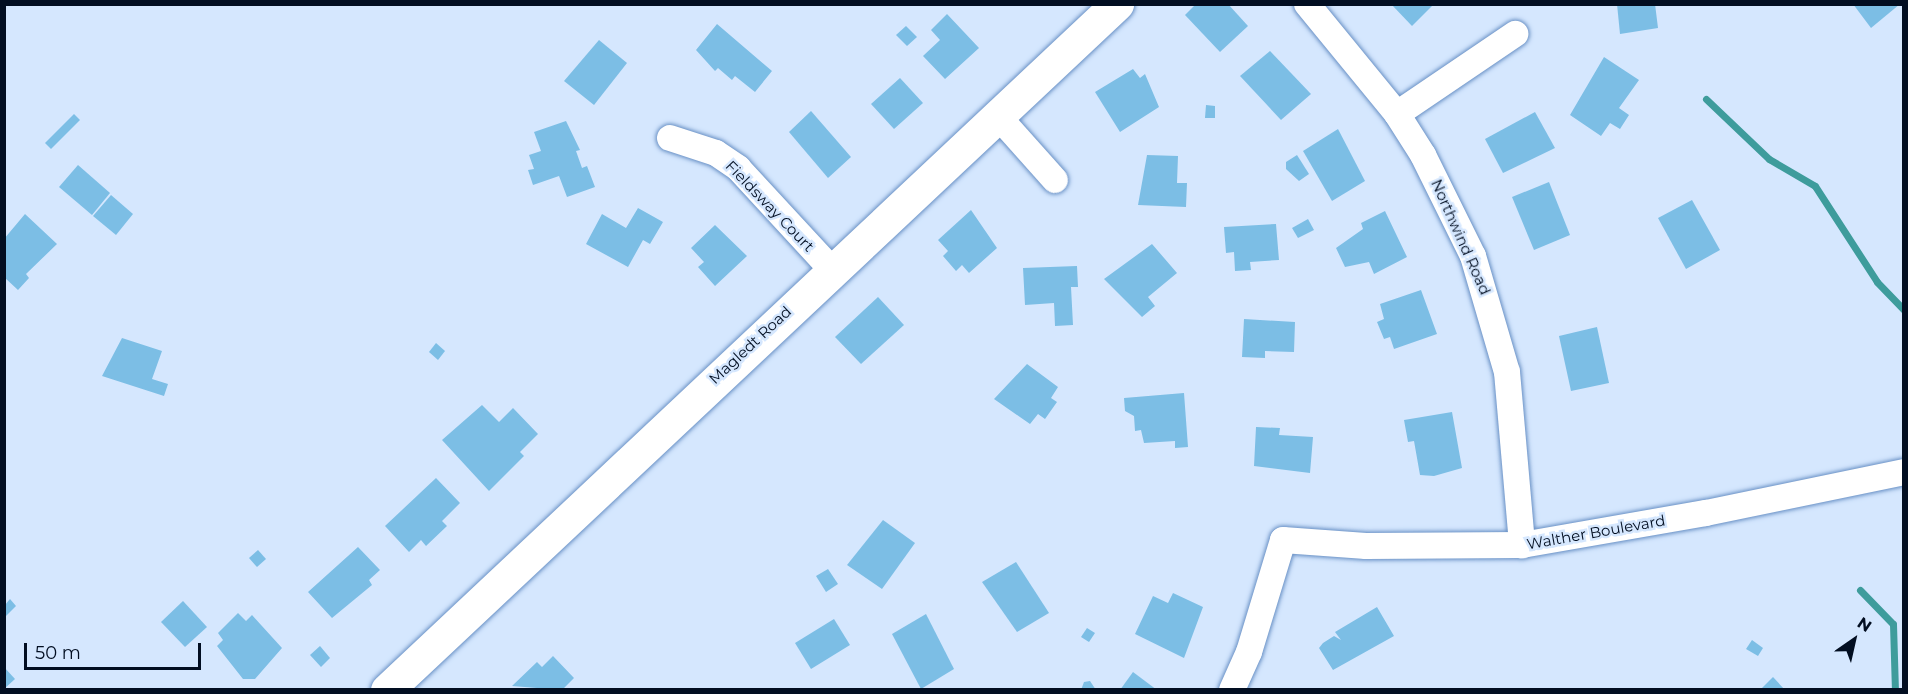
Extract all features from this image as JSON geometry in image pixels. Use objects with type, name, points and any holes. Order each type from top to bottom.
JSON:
[{"type":"street","name":"Magledt Road","points":[[387,690],[1117,4]]},
{"type":"street","name":"Northwind Road","points":[[1307,4],[1397,114],[1451,207],[1488,297],[1512,407],[1522,545]]},
{"type":"street","points":[[1397,114],[1515,34]]},
{"type":"street","points":[[997,115],[1055,180]]},
{"type":"street","name":"Fieldsway Court","points":[[670,138],[717,153],[738,168],[832,270]]},
{"type":"street","name":"Walther Boulevard","points":[[1232,690],[1249,652],[1283,540],[1366,546],[1522,545],[1706,513],[1904,472]]},
{"type":"building","points":[[1196,4],[1228,4],[1248,26],[1220,52],[1185,15]]},
{"type":"building","points":[[1391,4],[1434,4],[1412,26]]},
{"type":"building","points":[[1617,4],[1655,4],[1658,28],[1620,34]]},
{"type":"building","points":[[1853,4],[1900,4],[1871,28]]},
{"type":"building","points":[[947,14],[979,48],[945,79],[923,56],[940,40],[931,30]]},
{"type":"building","points":[[717,24],[772,71],[755,92],[735,76],[732,80],[718,68],[715,71],[696,50]]},
{"type":"building","points":[[906,26],[917,37],[907,46],[896,35]]},
{"type":"building","points":[[599,40],[627,63],[594,105],[564,81]]},
{"type":"building","points":[[1270,51],[1311,94],[1281,120],[1240,76]]},
{"type":"building","points":[[1604,57],[1639,80],[1619,108],[1629,115],[1620,129],[1610,123],[1601,136],[1570,115]]},
{"type":"building","points":[[1133,69],[1140,78],[1145,74],[1159,107],[1120,132],[1095,92]]},
{"type":"building","points":[[900,78],[923,103],[894,129],[871,104]]},
{"type":"building","points":[[1206,105],[1215,106],[1215,118],[1205,118]]},
{"type":"building","points":[[811,111],[851,157],[828,178],[789,132]]},
{"type":"building","points":[[1535,112],[1555,148],[1503,173],[1485,139]]},
{"type":"building","points":[[74,114],[80,120],[51,149],[45,143]]},
{"type":"building","points":[[566,121],[580,150],[576,151],[582,168],[587,166],[595,187],[567,197],[559,176],[533,185],[528,170],[534,169],[529,155],[541,151],[534,132]]},
{"type":"building","points":[[1338,129],[1365,181],[1332,201],[1303,151]]},
{"type":"building","points":[[1147,155],[1178,156],[1177,183],[1187,183],[1186,207],[1138,205]]},
{"type":"building","points":[[1297,155],[1309,174],[1299,181],[1286,169],[1286,162]]},
{"type":"building","points":[[78,165],[110,193],[92,215],[59,187]]},
{"type":"building","points":[[1549,182],[1570,235],[1534,250],[1512,197]]},
{"type":"building","points":[[111,195],[133,214],[116,235],[93,216]]},
{"type":"building","points":[[1692,200],[1720,250],[1686,269],[1658,218]]},
{"type":"building","points":[[638,208],[663,222],[650,244],[643,240],[628,267],[586,244],[602,214],[626,228]]},
{"type":"building","points":[[971,210],[997,248],[969,273],[962,265],[956,271],[943,256],[948,251],[938,240]]},
{"type":"building","points":[[1385,211],[1407,257],[1374,274],[1369,262],[1345,267],[1336,248],[1363,229],[1361,223]]},
{"type":"building","points":[[25,214],[57,244],[26,274],[29,278],[18,290],[4,277],[4,239]]},
{"type":"building","points":[[1308,219],[1314,230],[1298,238],[1292,228]]},
{"type":"building","points":[[1276,224],[1279,260],[1250,262],[1251,270],[1235,271],[1234,252],[1226,253],[1224,227]]},
{"type":"building","points":[[715,225],[747,256],[715,286],[698,267],[704,262],[691,248]]},
{"type":"building","points":[[1152,244],[1177,273],[1148,297],[1155,306],[1142,317],[1104,279]]},
{"type":"building","points":[[1077,266],[1078,287],[1071,287],[1073,325],[1055,326],[1054,303],[1025,305],[1023,268]]},
{"type":"building","points":[[1421,290],[1437,334],[1394,349],[1390,337],[1384,339],[1377,322],[1384,319],[1380,304]]},
{"type":"building","points":[[878,297],[904,325],[861,364],[835,337]]},
{"type":"building","points":[[1244,319],[1295,322],[1294,352],[1265,351],[1265,358],[1242,357]]},
{"type":"building","points":[[1597,327],[1609,383],[1571,391],[1559,336]]},
{"type":"building","points":[[122,338],[162,351],[152,379],[168,384],[164,396],[102,376]]},
{"type":"building","points":[[436,343],[445,351],[438,360],[429,352]]},
{"type":"building","points":[[1027,364],[1058,387],[1051,398],[1057,402],[1045,419],[1038,414],[1030,424],[994,399]]},
{"type":"building","points":[[1184,393],[1188,447],[1175,448],[1175,441],[1144,443],[1141,430],[1135,431],[1134,416],[1125,411],[1124,398]]},
{"type":"building","points":[[482,405],[499,422],[513,408],[538,434],[520,452],[524,456],[489,491],[442,440]]},
{"type":"building","points":[[1452,412],[1462,468],[1434,476],[1420,475],[1414,441],[1408,442],[1404,420]]},
{"type":"building","points":[[1256,427],[1280,428],[1279,435],[1313,437],[1310,473],[1254,466]]},
{"type":"building","points":[[436,478],[460,503],[442,521],[447,526],[426,546],[421,540],[409,552],[385,526]]},
{"type":"building","points":[[883,520],[915,543],[882,589],[847,565]]},
{"type":"building","points":[[358,547],[380,570],[369,580],[372,585],[332,618],[308,592]]},
{"type":"building","points":[[258,550],[266,559],[257,567],[249,558]]},
{"type":"building","points":[[1016,562],[1049,613],[1017,632],[982,582]]},
{"type":"building","points":[[828,569],[838,584],[826,592],[816,576]]},
{"type":"building","points":[[1173,593],[1203,607],[1184,658],[1135,634],[1153,596],[1168,603]]},
{"type":"building","points":[[10,599],[16,606],[5,617],[5,605]]},
{"type":"building","points":[[183,601],[207,627],[185,647],[161,622]]},
{"type":"building","points":[[1377,607],[1394,636],[1333,670],[1319,648],[1334,636],[1341,640],[1335,632]]},
{"type":"building","points":[[238,613],[246,621],[252,615],[282,648],[255,679],[243,679],[217,646],[223,640],[218,633]]},
{"type":"building","points":[[926,614],[954,669],[921,689],[892,634]]},
{"type":"building","points":[[834,619],[850,645],[811,669],[795,643]]},
{"type":"building","points":[[1087,628],[1095,633],[1089,642],[1081,637]]},
{"type":"building","points":[[1752,640],[1763,648],[1758,656],[1746,649]]},
{"type":"building","points":[[320,646],[330,658],[321,667],[310,655]]},
{"type":"building","points":[[553,656],[574,678],[562,690],[512,686],[537,662],[542,667]]},
{"type":"building","points":[[4,667],[15,679],[4,689]]},
{"type":"building","points":[[1133,672],[1157,690],[1120,690]]},
{"type":"building","points":[[1773,677],[1785,690],[1760,690]]},
{"type":"building","points":[[1090,681],[1096,690],[1081,690],[1084,682]]},
{"type":"waterway","points":[[1706,99],[1769,159],[1815,186],[1877,282],[1904,310]]},
{"type":"waterway","points":[[1860,590],[1893,624],[1895,690]]}]
